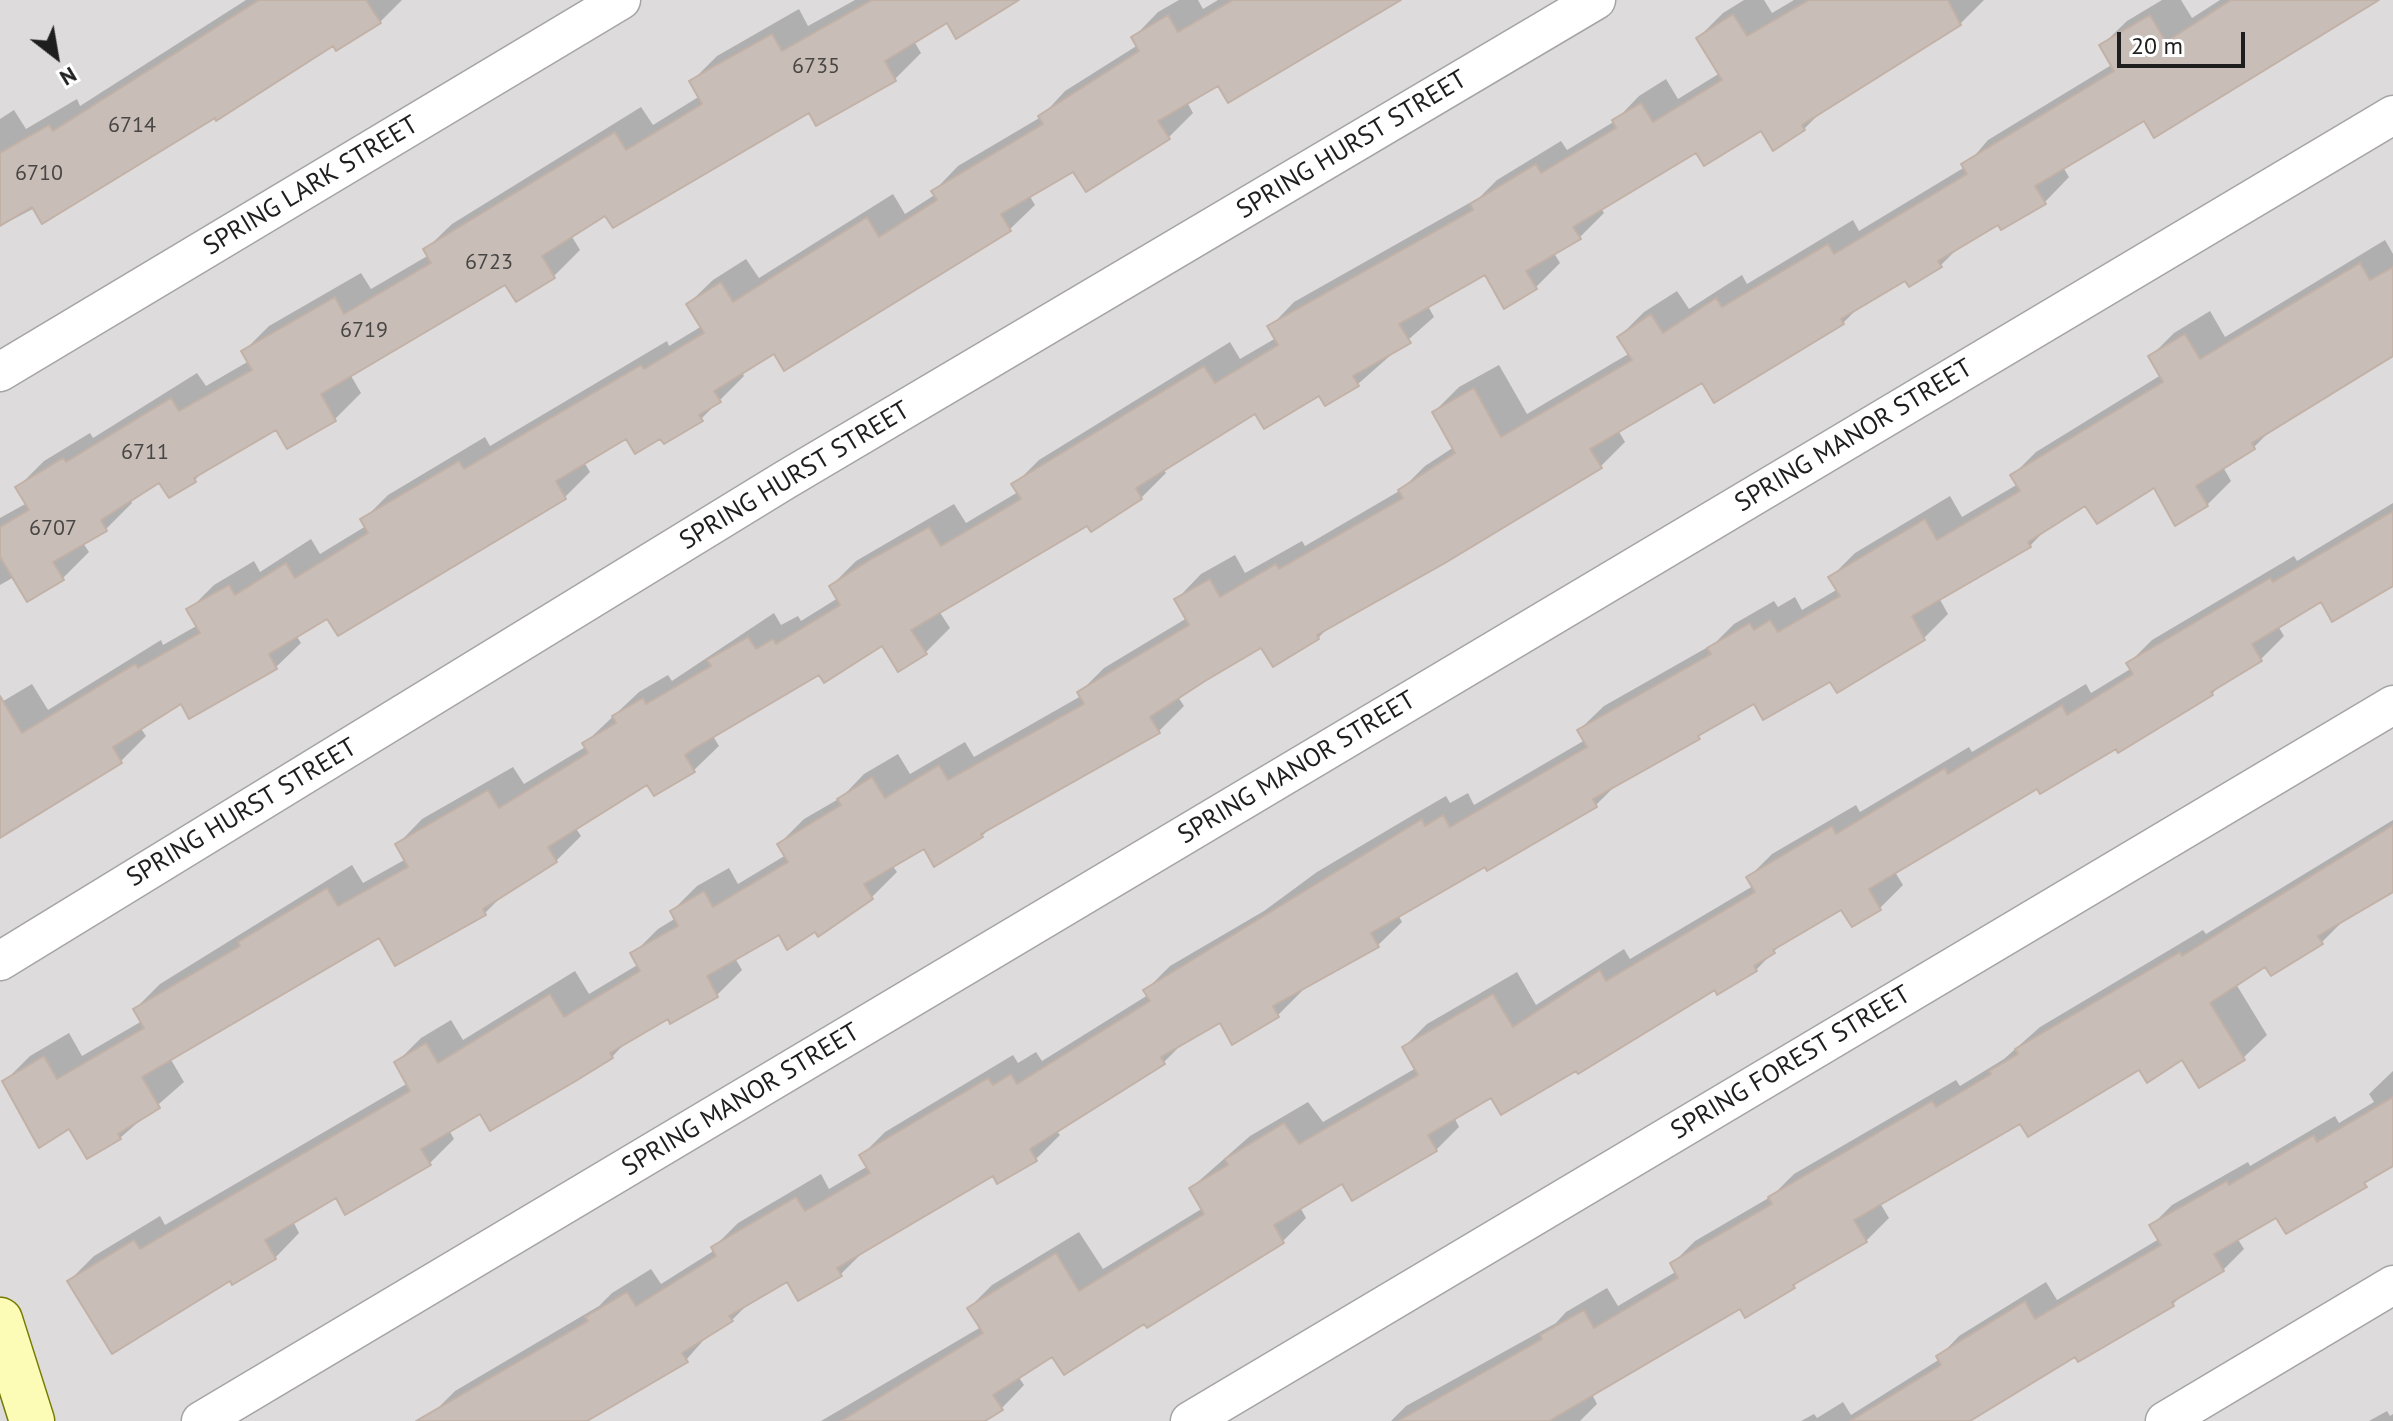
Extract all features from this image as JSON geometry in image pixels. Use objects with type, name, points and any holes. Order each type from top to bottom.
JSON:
[{"type":"street","name":"SPRING LARK STREET","points":[[0,372],[621,0]]},
{"type":"street","name":"SPRING HURST STREET","points":[[0,961],[799,472],[1596,0]]},
{"type":"street","name":"SPRING MANOR STREET","points":[[201,1421],[2393,115]]},
{"type":"street","name":"SPRING FOREST STREET","points":[[1190,1421],[2393,705]]},
{"type":"street","points":[[2165,1421],[2393,1285]]},
{"type":"street","points":[[0,1320],[32,1421]]},
{"type":"shaded area","points":[[0,0],[2393,0],[2393,1421],[0,1421]]},
{"type":"building","points":[[259,0],[366,0],[381,23],[336,51],[333,46],[216,121],[215,118],[42,224],[32,207],[0,226],[0,153],[49,125],[53,131]]},
{"type":"building","points":[[872,0],[1019,0],[956,39],[947,23],[885,61],[896,81],[816,126],[809,113],[613,228],[605,216],[542,256],[555,278],[516,302],[505,285],[321,394],[336,421],[287,449],[276,430],[194,478],[196,482],[169,498],[159,483],[101,520],[107,531],[53,562],[64,580],[27,602],[0,557],[0,527],[29,510],[15,487],[63,458],[66,462],[171,398],[179,411],[252,370],[241,351],[335,297],[344,314],[431,263],[423,249],[615,132],[626,150],[702,104],[689,81],[718,64],[772,34],[782,51]]},
{"type":"building","points":[[1233,0],[1401,0],[1228,103],[1218,86],[1158,121],[1170,139],[1086,192],[1073,172],[1001,214],[1011,231],[784,371],[774,354],[714,391],[721,402],[699,415],[703,421],[664,444],[660,439],[635,454],[626,439],[556,481],[566,499],[338,636],[327,619],[269,654],[277,669],[189,719],[181,704],[113,747],[122,763],[0,838],[0,696],[22,733],[135,664],[138,668],[200,633],[186,609],[229,585],[235,595],[286,563],[295,578],[368,533],[360,519],[459,461],[464,469],[641,365],[644,369],[704,333],[686,304],[721,282],[733,302],[867,217],[879,237],[937,200],[931,191],[1043,124],[1038,116],[1139,51],[1131,37],[1168,15],[1178,32]]},
{"type":"building","points":[[1809,0],[1948,0],[1961,25],[1802,125],[1805,130],[1773,151],[1761,131],[1704,166],[1696,153],[1573,227],[1581,239],[1526,271],[1537,289],[1504,309],[1485,275],[1399,324],[1411,343],[1353,376],[1359,386],[1325,406],[1319,396],[1264,429],[1255,414],[1136,488],[1142,499],[1091,532],[1087,526],[911,630],[927,654],[898,672],[882,646],[824,683],[819,675],[695,748],[685,755],[695,772],[654,796],[647,785],[548,847],[557,862],[483,909],[486,915],[395,966],[379,938],[142,1077],[160,1108],[118,1134],[121,1139],[87,1159],[69,1129],[39,1148],[2,1081],[44,1056],[57,1079],[144,1028],[133,1009],[240,946],[238,942],[327,888],[338,906],[408,867],[395,844],[488,790],[499,808],[588,753],[582,743],[616,723],[612,716],[643,698],[646,704],[711,666],[707,660],[748,637],[756,649],[773,639],[776,644],[840,605],[829,586],[868,561],[929,527],[941,546],[1021,499],[1011,484],[1204,366],[1215,383],[1278,345],[1267,326],[1473,210],[1470,204],[1536,164],[1541,173],[1616,128],[1612,120],[1641,103],[1653,122],[1722,80],[1696,38],[1733,14],[1747,36]]},
{"type":"building","points":[[2231,0],[2379,0],[2154,138],[2144,121],[2035,186],[2046,204],[2001,230],[1998,225],[1938,261],[1942,267],[1909,287],[1905,281],[1841,319],[1844,324],[1714,403],[1702,383],[1590,449],[1602,468],[1445,563],[1317,635],[1319,639],[1273,667],[1261,648],[1205,681],[1150,717],[1160,733],[981,834],[983,837],[934,867],[924,849],[864,884],[873,899],[818,937],[815,932],[787,950],[779,935],[707,976],[718,997],[670,1024],[668,1019],[610,1053],[613,1058],[490,1131],[480,1114],[421,1149],[431,1165],[345,1215],[336,1198],[265,1240],[276,1259],[232,1285],[230,1281],[112,1354],[67,1281],[134,1240],[140,1249],[410,1091],[394,1062],[426,1043],[438,1063],[550,994],[564,1017],[640,971],[630,953],[678,926],[670,911],[704,891],[713,907],[788,862],[777,844],[841,805],[837,799],[872,777],[885,798],[939,765],[948,780],[1084,704],[1077,692],[1189,625],[1174,599],[1210,579],[1220,597],[1276,564],[1279,569],[1403,498],[1398,490],[1455,453],[1432,412],[1474,388],[1501,437],[1632,360],[1617,337],[1651,314],[1663,333],[1716,298],[1722,307],[1828,244],[1834,254],[1967,174],[1961,164],[2114,71],[2099,45],[2150,15],[2166,42]]},
{"type":"building","points":[[2360,263],[2370,280],[2393,267],[2393,356],[2252,443],[2255,449],[2196,486],[2208,506],[2175,526],[2154,488],[2097,524],[2085,506],[2028,542],[2031,547],[1912,616],[1925,640],[1837,693],[1830,682],[1763,720],[1754,704],[1698,736],[1700,739],[1593,799],[1597,807],[1371,933],[1379,947],[1273,1006],[1279,1017],[1232,1045],[1220,1023],[1161,1057],[1165,1064],[1030,1149],[1037,1161],[997,1184],[993,1176],[837,1268],[842,1276],[798,1301],[787,1282],[729,1316],[733,1321],[682,1353],[688,1362],[587,1421],[416,1421],[588,1321],[585,1317],[627,1292],[636,1306],[716,1256],[711,1247],[796,1197],[805,1211],[870,1173],[859,1155],[988,1078],[993,1085],[1011,1074],[1017,1084],[1150,1001],[1143,990],[1422,819],[1425,826],[1443,815],[1450,827],[1587,747],[1577,730],[1711,654],[1707,648],[1750,623],[1754,630],[1770,620],[1778,632],[1840,596],[1828,577],[1925,519],[1937,540],[2020,491],[2010,475],[2163,382],[2148,356],[2185,334],[2200,359]]},
{"type":"building","points":[[2393,511],[2393,586],[2332,622],[2321,602],[2252,644],[2262,661],[2211,692],[2213,695],[2118,753],[2116,749],[2040,794],[2037,789],[1869,889],[1881,910],[1852,927],[1841,910],[1773,950],[1775,953],[1754,966],[1757,971],[1717,995],[1715,990],[1578,1074],[1576,1071],[1501,1115],[1491,1098],[1428,1135],[1437,1151],[1352,1201],[1342,1184],[1274,1225],[1284,1243],[1147,1328],[1144,1324],[1064,1375],[1052,1357],[993,1395],[1003,1410],[985,1421],[841,1421],[983,1333],[967,1308],[1056,1253],[1079,1291],[1204,1214],[1189,1188],[1228,1165],[1225,1159],[1284,1123],[1299,1144],[1418,1075],[1402,1047],[1493,994],[1513,1027],[1600,970],[1606,981],[1755,892],[1746,877],[1832,826],[1836,834],[1945,768],[1948,774],[2062,705],[2067,715],[2133,674],[2126,663],[2270,578],[2273,582]]},
{"type":"building","points":[[2393,825],[2393,892],[2318,936],[2323,944],[2271,976],[2265,967],[2210,1003],[2245,1060],[2199,1088],[2182,1060],[2147,1083],[2139,1070],[2028,1137],[2020,1124],[1854,1220],[1867,1242],[1793,1285],[1795,1288],[1745,1318],[1740,1309],[1549,1421],[1398,1421],[1542,1339],[1540,1335],[1584,1310],[1594,1328],[1678,1278],[1670,1263],[1772,1204],[1768,1197],[1932,1101],[1936,1107],[1991,1074],[1989,1071],[2018,1054],[2015,1049],[2180,952],[2182,956]]},
{"type":"building","points":[[2393,1097],[2393,1166],[2364,1183],[2367,1187],[2286,1234],[2276,1218],[2214,1254],[2224,1271],[2172,1302],[2174,1306],[2078,1362],[2075,1357],[1970,1421],[1850,1421],[1941,1365],[1936,1356],[2025,1301],[2035,1319],[2161,1245],[2149,1225],[2227,1181],[2229,1185],[2314,1135],[2317,1142]]}]
